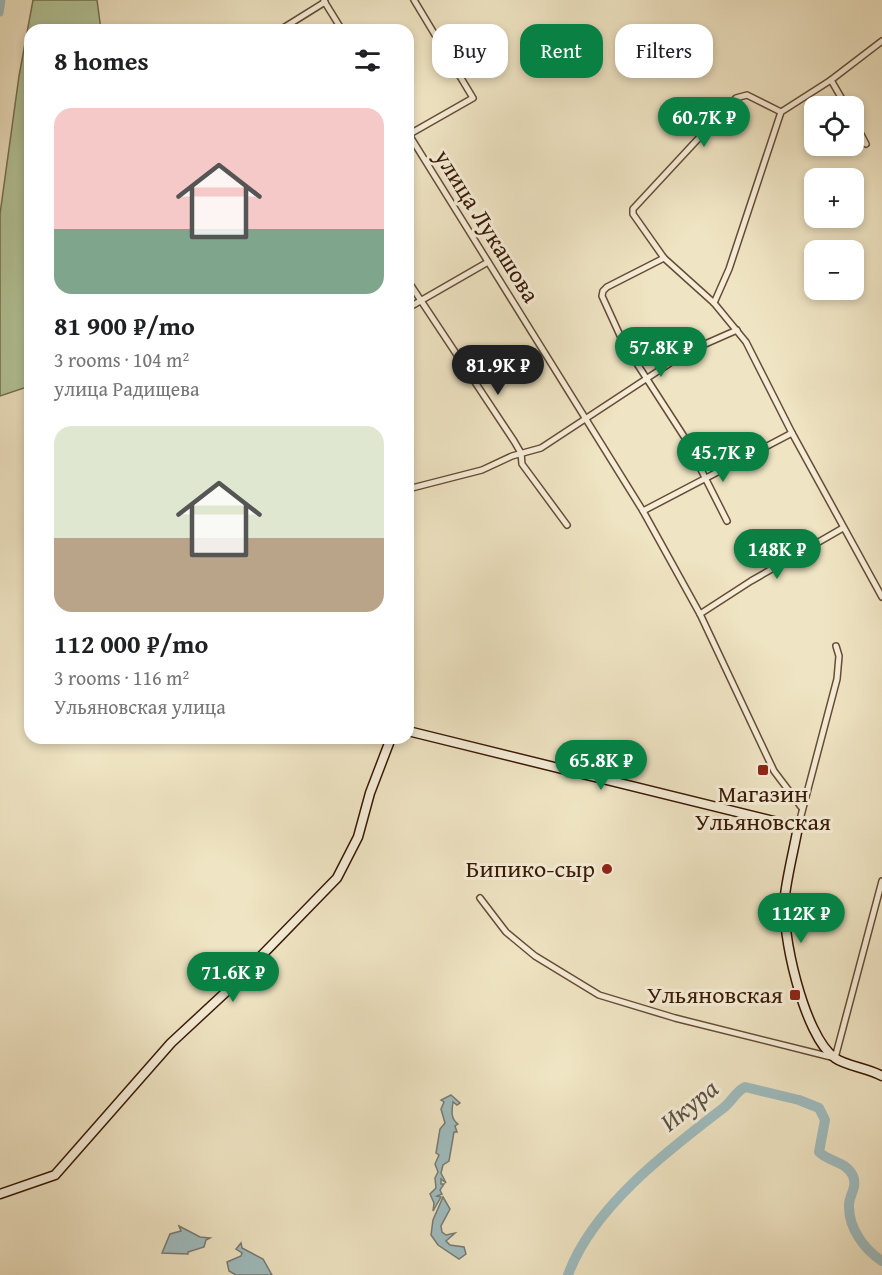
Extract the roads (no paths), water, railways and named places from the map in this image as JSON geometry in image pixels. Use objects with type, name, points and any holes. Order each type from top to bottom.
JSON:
[{"type":"street","points":[[414,0],[473,98],[414,131]]},
{"type":"street","points":[[289,24],[324,1],[338,24]]},
{"type":"street","points":[[714,303],[729,269],[781,112],[831,80],[882,41]]},
{"type":"street","points":[[831,80],[840,96]]},
{"type":"street","points":[[781,112],[747,95],[736,98],[633,209],[633,214],[664,258],[714,303],[746,342],[792,433],[882,597]]},
{"type":"street","points":[[864,140],[866,144]]},
{"type":"street","name":"улица Лукашова","points":[[414,144],[643,512],[700,614],[774,771],[802,808]]},
{"type":"street","points":[[664,258],[603,291],[604,302],[623,342],[685,438],[727,521]]},
{"type":"street","points":[[414,304],[488,262]]},
{"type":"street","points":[[414,290],[521,453],[522,464],[567,525]]},
{"type":"street","points":[[414,487],[483,470],[521,453],[541,448],[687,352],[737,330]]},
{"type":"street","points":[[643,512],[792,433]]},
{"type":"street","points":[[700,614],[751,581],[843,528]]},
{"type":"street","points":[[835,1058],[816,1035],[792,971],[784,897],[802,808],[837,680],[839,657],[836,646]]},
{"type":"street","points":[[414,732],[798,827]]},
{"type":"street","points":[[0,1194],[55,1175],[171,1043],[227,991],[338,878],[358,837],[370,793],[389,744]]},
{"type":"street","points":[[835,1058],[882,881]]},
{"type":"street","points":[[480,898],[513,938],[566,977],[599,995],[675,1018],[835,1058],[870,1069],[882,1076]]},
{"type":"water","points":[[451,1095],[460,1103],[457,1105],[453,1102],[452,1108],[453,1117],[458,1124],[455,1126],[457,1132],[454,1132],[449,1161],[443,1165],[441,1173],[446,1183],[441,1179],[441,1184],[444,1184],[440,1190],[442,1194],[437,1196],[441,1197],[433,1211],[434,1203],[430,1194],[436,1188],[435,1178],[438,1172],[435,1164],[439,1155],[436,1153],[440,1129],[445,1123],[441,1109],[444,1102],[441,1100]]},
{"type":"water","points":[[443,1197],[450,1209],[441,1226],[442,1232],[446,1235],[455,1233],[446,1241],[450,1245],[464,1247],[466,1254],[459,1259],[438,1245],[431,1235],[433,1220]]},
{"type":"water","points":[[179,1226],[200,1237],[210,1238],[206,1240],[204,1247],[188,1252],[188,1254],[162,1253],[170,1234],[181,1231]]},
{"type":"water","points":[[241,1243],[242,1248],[263,1259],[272,1275],[236,1275],[229,1271],[227,1262],[241,1256],[242,1253],[236,1249]]},
{"type":"waterway","points":[[0,13],[2,0]]},
{"type":"waterway","name":"Икура","points":[[568,1275],[579,1250],[613,1204],[655,1162],[725,1107],[745,1087],[799,1100],[819,1108],[825,1120],[819,1152],[842,1164],[853,1176],[854,1184],[849,1203],[852,1223],[864,1245],[882,1261]]},
{"type":"place","name":"Магазин Ульяновская","points":[[763,770]]},
{"type":"place","name":"Бипико-сыр","points":[[607,869]]},
{"type":"place","name":"Ульяновская","points":[[795,995]]}]
